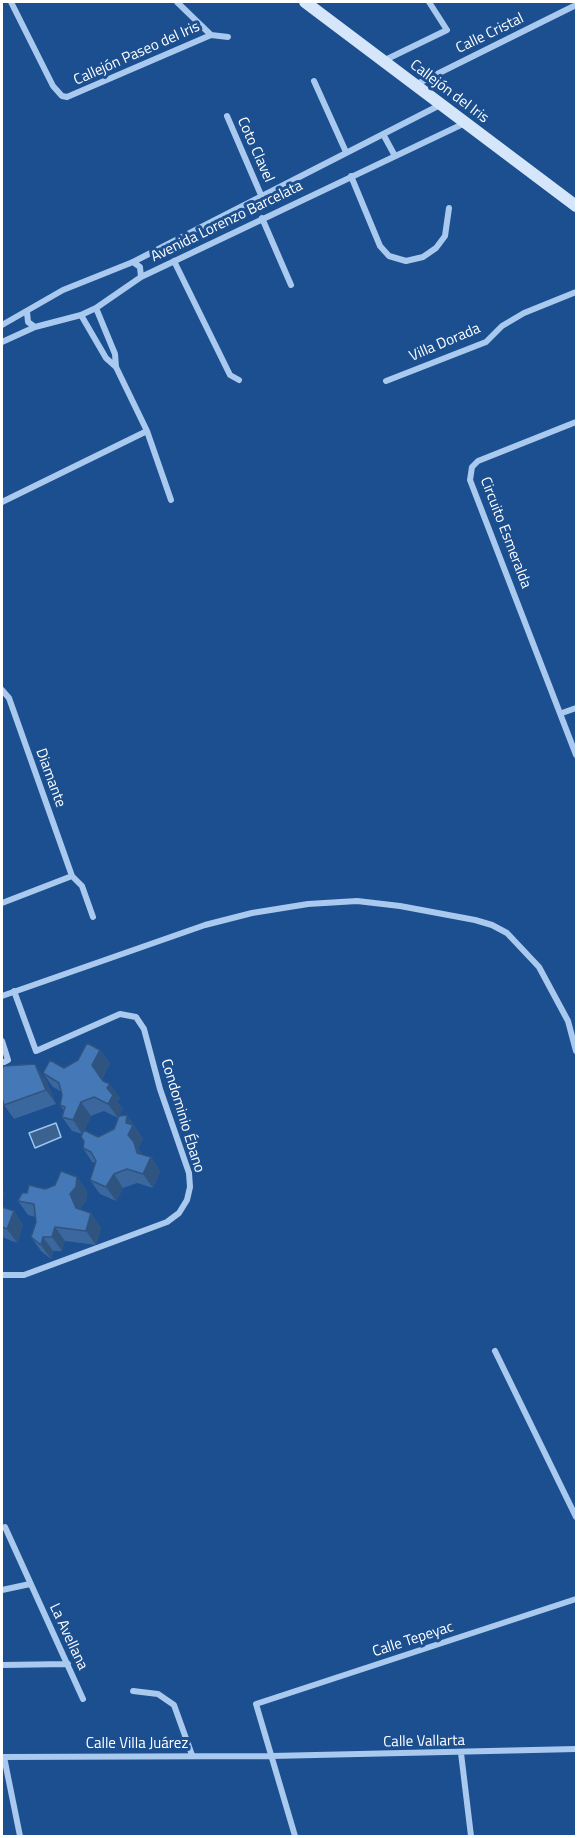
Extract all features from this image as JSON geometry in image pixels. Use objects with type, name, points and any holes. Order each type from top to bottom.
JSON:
[{"type":"street","name":"Callejón Paseo del Iris","points":[[11,2],[53,86],[62,96],[74,95],[211,35],[177,2]]},
{"type":"street","name":"Callejón del Iris","points":[[305,2],[576,206]]},
{"type":"street","points":[[382,61],[447,30],[429,2]]},
{"type":"street","name":"Calle Cristal","points":[[415,85],[576,5]]},
{"type":"street","points":[[211,35],[228,37]]},
{"type":"street","points":[[314,81],[346,152]]},
{"type":"street","name":"Avenida Lorenzo Barcelata","points":[[2,325],[63,290],[133,262],[441,105]]},
{"type":"street","name":"Coto Clavel","points":[[227,116],[261,195]]},
{"type":"street","name":"Avenida Lorenzo Barcelata","points":[[2,342],[34,327],[81,315],[96,308],[141,278],[174,261],[465,123]]},
{"type":"street","points":[[383,134],[395,156]]},
{"type":"street","points":[[351,176],[380,246],[389,256],[406,261],[423,257],[436,248],[445,236],[449,208]]},
{"type":"street","points":[[262,218],[291,285]]},
{"type":"street","points":[[174,261],[230,375],[240,380]]},
{"type":"street","points":[[133,262],[140,267],[141,278]]},
{"type":"street","name":"Villa Dorada","points":[[386,381],[486,342],[502,326],[524,313],[576,292]]},
{"type":"street","points":[[96,308],[115,354],[116,367],[147,431],[171,500]]},
{"type":"street","points":[[27,312],[28,322],[34,327]]},
{"type":"street","points":[[81,315],[106,358],[116,367]]},
{"type":"street","name":"Circuito Esmeralda","points":[[576,422],[485,457],[472,467],[470,474],[470,480],[562,713],[576,755]]},
{"type":"street","points":[[2,502],[147,431]]},
{"type":"street","name":"Diamante","points":[[2,690],[9,698],[72,876],[81,886],[93,917]]},
{"type":"street","points":[[562,713],[576,708]]},
{"type":"street","points":[[2,903],[72,876]]},
{"type":"street","points":[[2,996],[179,933],[252,913],[308,904],[357,901],[400,906],[475,920],[507,933],[533,958],[568,1021],[576,1051]]},
{"type":"street","name":"Condominio Ébano","points":[[2,1275],[24,1275],[167,1222],[179,1213],[187,1200],[190,1186],[189,1173],[160,1089],[144,1029],[136,1017],[120,1014],[36,1051],[14,991]]},
{"type":"street","points":[[2,1041],[5,1062]]},
{"type":"street","points":[[495,1351],[576,1517]]},
{"type":"street","name":"La Avellana","points":[[5,1527],[83,1699]]},
{"type":"street","points":[[2,1590],[30,1584]]},
{"type":"street","name":"Calle Tepeyac","points":[[272,1756],[256,1704],[576,1599]]},
{"type":"street","points":[[2,1665],[68,1664]]},
{"type":"street","points":[[133,1690],[158,1694],[174,1705],[192,1755]]},
{"type":"street","name":"Calle Vallarta","points":[[272,1756],[576,1749]]},
{"type":"street","points":[[461,1753],[471,1836]]},
{"type":"street","points":[[272,1756],[295,1836]]},
{"type":"street","name":"Calle Villa Juárez","points":[[3,1757],[272,1756]]},
{"type":"street","points":[[3,1757],[20,1836]]},
{"type":"water","points":[[56,1123],[61,1137],[35,1148],[29,1133]]},
{"type":"building","points":[[87,1043],[100,1050],[92,1065],[103,1081],[110,1084],[107,1088],[113,1095],[108,1104],[94,1097],[81,1102],[73,1120],[62,1117],[65,1107],[60,1105],[62,1095],[59,1083],[43,1073],[50,1060],[64,1068],[78,1060]]},
{"type":"building","points":[[35,1064],[46,1090],[4,1105],[2,1098],[3,1066]]},
{"type":"building","points":[[127,1115],[126,1123],[133,1125],[128,1135],[134,1142],[137,1153],[151,1157],[143,1174],[127,1169],[114,1174],[106,1187],[90,1180],[96,1161],[91,1152],[83,1148],[84,1141],[81,1137],[84,1130],[98,1137],[114,1129],[119,1116]]},
{"type":"building","points":[[61,1171],[77,1177],[76,1187],[70,1194],[76,1208],[91,1213],[86,1231],[55,1227],[52,1237],[43,1237],[41,1245],[31,1237],[36,1222],[34,1204],[18,1201],[22,1193],[27,1193],[29,1185],[45,1189],[55,1185]]},
{"type":"building","points":[[2,1207],[14,1211],[7,1229],[2,1227]]}]
